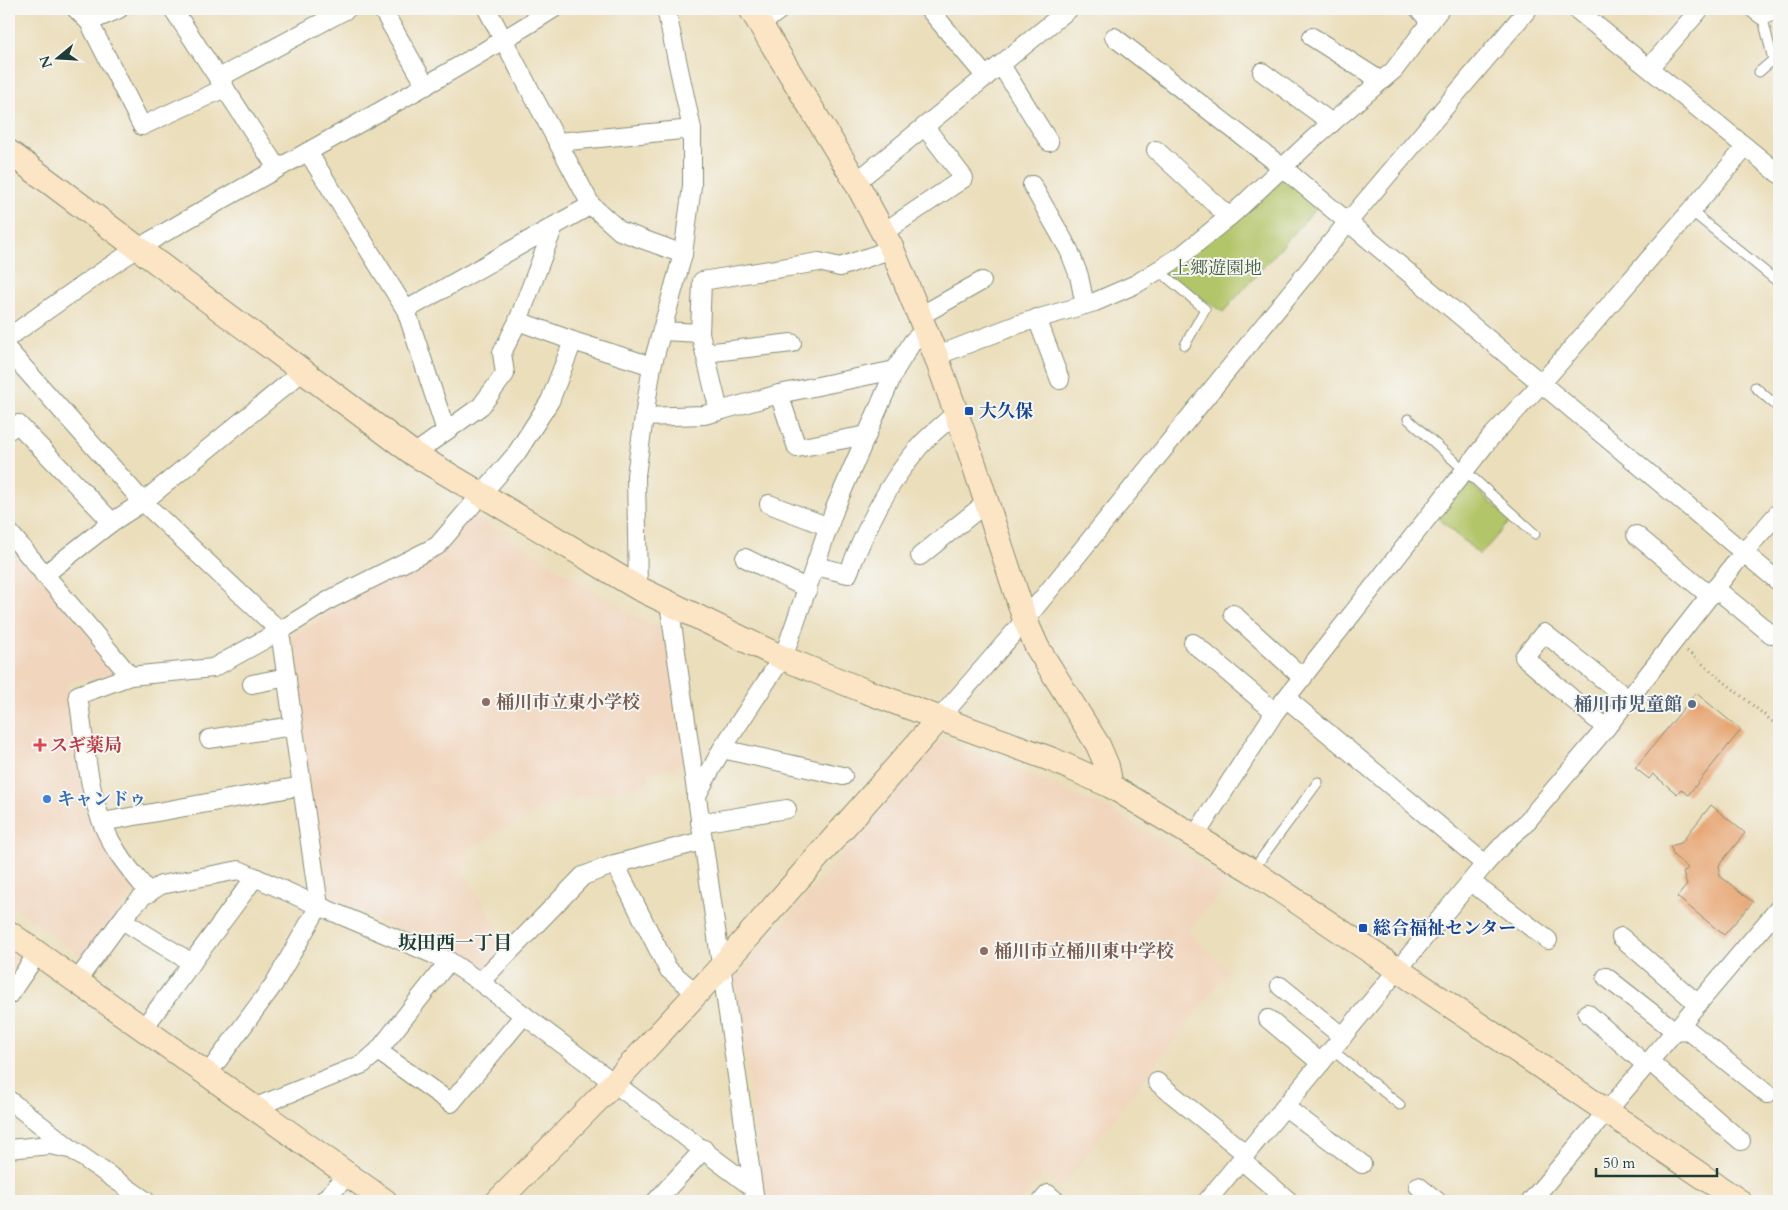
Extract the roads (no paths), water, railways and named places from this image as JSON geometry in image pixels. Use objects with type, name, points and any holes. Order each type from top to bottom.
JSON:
[{"type":"street","points":[[76,9],[89,22],[142,126],[222,83],[348,9]]},
{"type":"street","points":[[89,22],[119,9]]},
{"type":"street","points":[[173,9],[277,168]]},
{"type":"street","points":[[382,9],[426,86]]},
{"type":"street","points":[[487,9],[502,41],[591,205],[620,231],[683,254]]},
{"type":"street","points":[[9,337],[138,248],[277,168],[426,86],[553,9]]},
{"type":"street","points":[[638,588],[636,475],[652,366],[683,254],[692,186],[692,129],[666,9]]},
{"type":"street","points":[[781,9],[756,16],[856,182],[888,240],[936,356],[987,502],[1025,620],[1037,647],[1098,745],[1107,766],[1111,786]]},
{"type":"street","points":[[929,9],[986,77]]},
{"type":"street","points":[[856,182],[1069,9]]},
{"type":"street","points":[[498,1201],[697,994],[1025,620],[1347,223],[1528,9]]},
{"type":"street","points":[[1576,9],[1779,174]]},
{"type":"street","points":[[1649,68],[1700,9]]},
{"type":"street","points":[[1758,12],[1779,10]]},
{"type":"street","points":[[936,356],[1019,324],[1085,305],[1136,284],[1180,256],[1229,217],[1262,188],[1282,167],[1394,70],[1430,13]]},
{"type":"street","points":[[1114,37],[1282,167],[1779,582]]},
{"type":"street","points":[[1312,37],[1381,81]]},
{"type":"street","points":[[1000,66],[1049,142]]},
{"type":"street","points":[[1262,72],[1332,123]]},
{"type":"street","points":[[719,411],[700,333],[702,282],[819,262],[840,267],[888,240],[964,178],[924,127]]},
{"type":"street","points":[[558,142],[692,129]]},
{"type":"street","points":[[1196,836],[1275,712],[1490,437],[1541,384],[1746,147]]},
{"type":"street","points":[[1156,150],[1229,217]]},
{"type":"street","points":[[9,152],[414,454],[638,588],[783,658],[938,720],[1053,760],[1111,786],[1252,871],[1739,1201]]},
{"type":"street","points":[[308,152],[406,310],[446,431]]},
{"type":"street","points":[[1032,184],[1069,250],[1079,276],[1085,305]]},
{"type":"street","points":[[406,310],[591,205]]},
{"type":"street","points":[[414,454],[481,406],[505,374],[502,353],[518,320],[554,226]]},
{"type":"street","points":[[696,797],[722,749],[783,658],[835,508],[895,370],[923,322],[982,281]]},
{"type":"street","points":[[1037,318],[1060,380]]},
{"type":"street","points":[[518,320],[573,341],[652,366]]},
{"type":"street","points":[[662,331],[700,333]]},
{"type":"street","points":[[149,893],[118,853],[102,822],[94,800],[78,696],[130,676],[213,668],[280,631],[331,599],[437,546],[516,454],[550,401],[573,341]]},
{"type":"street","points":[[705,353],[792,344]]},
{"type":"street","points":[[9,351],[142,502],[280,631],[319,906],[274,984],[207,1074]]},
{"type":"street","points":[[644,417],[704,415],[778,394],[895,370]]},
{"type":"street","points":[[44,575],[112,522],[142,502],[303,372]]},
{"type":"street","points":[[778,394],[796,448],[867,435]]},
{"type":"street","points":[[816,566],[848,574],[864,533],[886,491],[920,446],[956,413]]},
{"type":"street","points":[[9,430],[18,424],[112,522]]},
{"type":"street","points":[[920,556],[987,502]]},
{"type":"street","points":[[769,504],[829,527]]},
{"type":"street","points":[[1207,1201],[1485,864],[1523,826],[1606,728],[1744,552],[1779,512]]},
{"type":"street","points":[[9,532],[130,676]]},
{"type":"street","points":[[1636,535],[1771,634]]},
{"type":"street","points":[[745,558],[808,589]]},
{"type":"street","points":[[669,603],[754,1194]]},
{"type":"street","points":[[1232,614],[1303,678]]},
{"type":"street","points":[[1606,728],[1524,657],[1544,633],[1628,699]]},
{"type":"street","points":[[1193,643],[1275,712]]},
{"type":"street","points":[[252,684],[287,677]]},
{"type":"street","points":[[1287,699],[1485,864]]},
{"type":"street","points":[[209,739],[294,726]]},
{"type":"street","points":[[722,749],[843,776]]},
{"type":"street","points":[[102,822],[302,786]]},
{"type":"street","points":[[700,823],[787,809]]},
{"type":"street","points":[[480,982],[583,876],[615,864],[702,841]]},
{"type":"street","points":[[615,864],[668,969],[697,994]]},
{"type":"street","points":[[76,982],[122,920],[143,896],[161,885],[239,870],[449,961],[704,1149],[754,1194]]},
{"type":"street","points":[[143,1029],[255,877]]},
{"type":"street","points":[[1471,882],[1548,940]]},
{"type":"street","points":[[1532,1201],[1606,1110],[1779,908]]},
{"type":"street","points":[[122,920],[192,963]]},
{"type":"street","points":[[9,933],[385,1201]]},
{"type":"street","points":[[1621,937],[1698,1004]]},
{"type":"street","points":[[9,995],[37,954]]},
{"type":"street","points":[[253,1108],[363,1064],[378,1051],[449,961]]},
{"type":"street","points":[[1606,977],[1674,1031],[1688,1030],[1767,1094]]},
{"type":"street","points":[[1280,986],[1332,1050]]},
{"type":"street","points":[[1587,1013],[1741,1141]]},
{"type":"street","points":[[378,1051],[451,1103],[524,1015]]},
{"type":"street","points":[[1268,1020],[1332,1050]]},
{"type":"street","points":[[1157,1082],[1243,1157],[1289,1201]]},
{"type":"street","points":[[9,1100],[74,1150],[124,1195],[146,1201]]},
{"type":"street","points":[[1285,1107],[1362,1164]]},
{"type":"street","points":[[9,1148],[50,1145],[74,1150]]},
{"type":"street","points":[[656,1201],[704,1149]]},
{"type":"street","points":[[323,1201],[348,1175]]},
{"type":"street","points":[[1418,1186],[1436,1201]]},
{"type":"street","points":[[1042,1201],[1048,1194],[1056,1201]]},
{"type":"lane","points":[[1758,12],[1773,60],[1760,72]]},
{"type":"lane","points":[[1691,211],[1779,283]]},
{"type":"lane","points":[[1158,270],[1205,309],[1185,345]]},
{"type":"lane","points":[[1755,387],[1779,408]]},
{"type":"lane","points":[[1408,419],[1535,534]]},
{"type":"lane","points":[[1252,871],[1318,782]]},
{"type":"lane","points":[[1332,1050],[1400,1105]]},
{"type":"place","name":"大久保","points":[[969,411]]},
{"type":"place","name":"桶川市立東小学校","points":[[486,702]]},
{"type":"place","name":"桶川市児童館","points":[[1692,704]]},
{"type":"place","name":"スギ薬局","points":[[40,745]]},
{"type":"place","name":"キャンドゥ","points":[[47,799]]},
{"type":"place","name":"総合福祉センター","points":[[1363,928]]},
{"type":"place","name":"桶川市立桶川東中学校","points":[[984,951]]},
{"type":"district","name":"坂田西一丁目","points":[[455,942]]},
{"type":"park label","name":"上郷遊園地","points":[[1217,268]]}]
